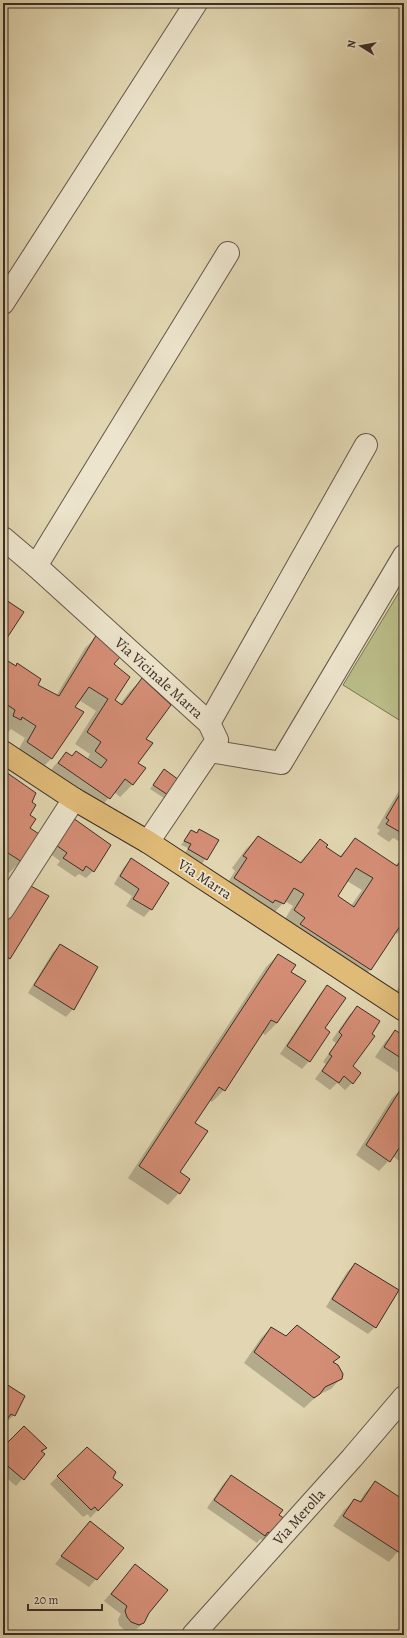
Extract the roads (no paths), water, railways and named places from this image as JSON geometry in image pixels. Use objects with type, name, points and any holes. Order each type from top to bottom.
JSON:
[{"type":"main road","name":"Via Marra","points":[[3,752],[74,799],[148,842],[404,1010]]},
{"type":"street","points":[[3,303],[196,3]]},
{"type":"street","points":[[36,566],[228,253]]},
{"type":"street","points":[[209,723],[366,445]]},
{"type":"street","name":"Via Vicinale Marra","points":[[3,538],[36,566],[209,723],[217,740],[148,842]]},
{"type":"street","points":[[210,751],[281,763],[404,556]]},
{"type":"street","points":[[3,909],[74,799]]},
{"type":"street","name":"Via Merolla","points":[[193,1635],[404,1398]]}]
